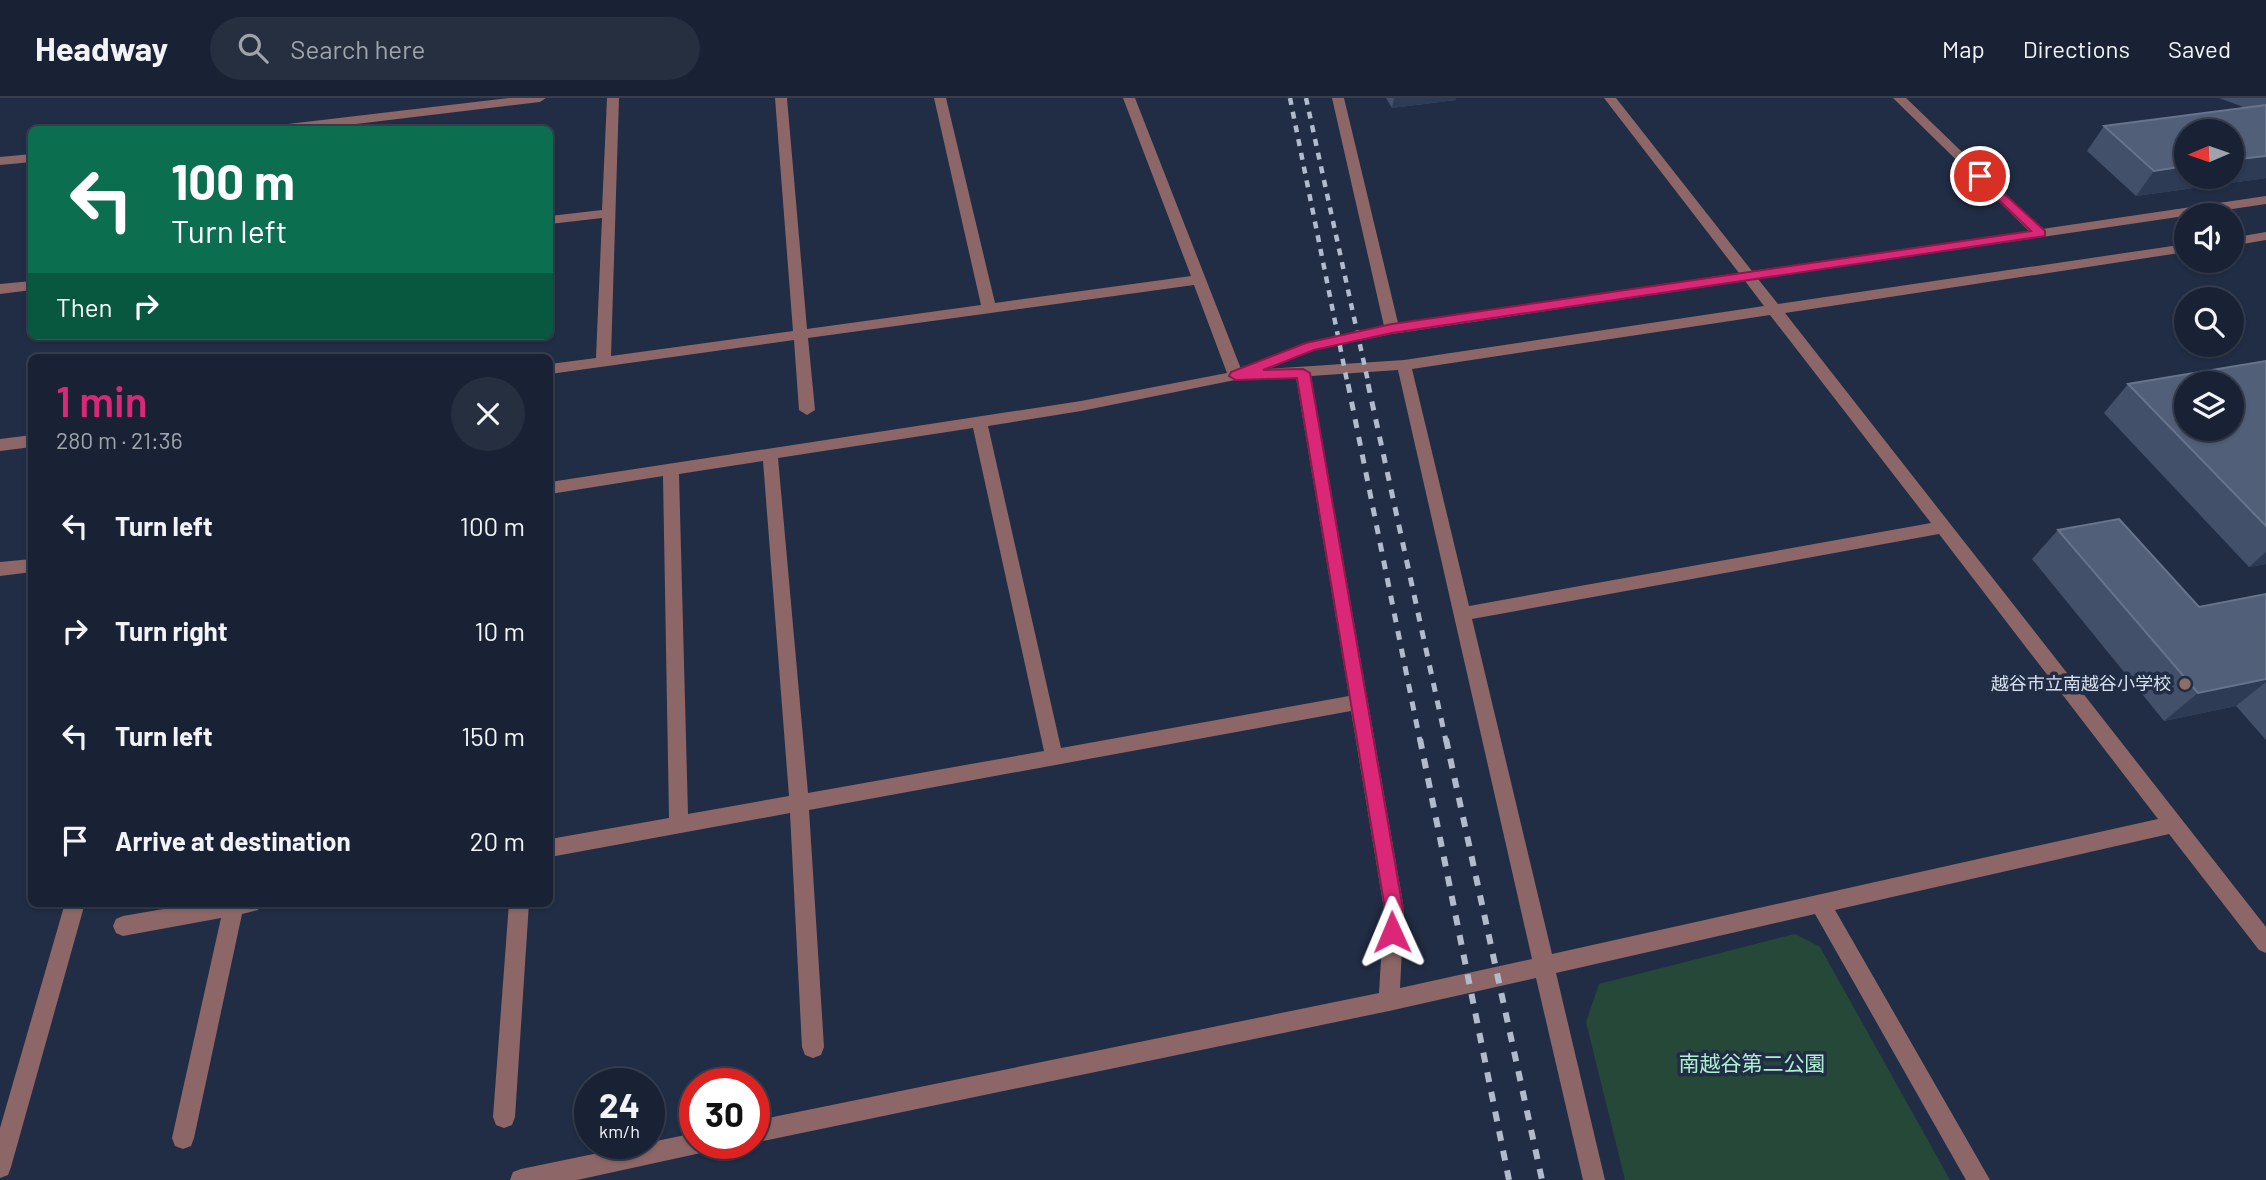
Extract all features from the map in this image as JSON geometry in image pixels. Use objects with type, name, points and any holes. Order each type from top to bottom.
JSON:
[{"type":"street","points":[[305,126],[540,98]]},
{"type":"street","points":[[603,362],[613,98]]},
{"type":"street","points":[[781,98],[807,410]]},
{"type":"street","points":[[940,98],[989,309]]},
{"type":"street","points":[[1129,98],[1236,376]]},
{"type":"street","points":[[1338,98],[1392,329]]},
{"type":"street","points":[[1610,98],[2266,943]]},
{"type":"street","points":[[1899,98],[2040,234]]},
{"type":"street","points":[[0,161],[28,158]]},
{"type":"street","points":[[1236,376],[1311,346],[1392,329],[2266,200]]},
{"type":"street","points":[[553,220],[609,213]]},
{"type":"street","points":[[2244,240],[2266,236]]},
{"type":"street","points":[[553,488],[979,422],[1236,376],[1404,365],[2174,250]]},
{"type":"street","points":[[553,369],[1197,280]]},
{"type":"street","points":[[0,289],[28,286]]},
{"type":"street","points":[[1404,365],[1594,1180]]},
{"type":"street","points":[[1303,373],[1394,909],[1389,1001]]},
{"type":"street","points":[[979,422],[1054,756]]},
{"type":"street","points":[[0,445],[28,442]]},
{"type":"street","points":[[770,454],[799,803],[813,1047]]},
{"type":"street","points":[[671,470],[679,825]]},
{"type":"street","points":[[1461,614],[1943,527]]},
{"type":"street","points":[[0,569],[28,566]]},
{"type":"street","points":[[553,847],[1358,702]]},
{"type":"street","points":[[770,1129],[1389,1001],[1543,964],[2173,824]]},
{"type":"street","points":[[1819,902],[1979,1180]]},
{"type":"street","points":[[0,1167],[74,907]]},
{"type":"street","points":[[123,926],[231,907]]},
{"type":"street","points":[[183,1138],[241,907]]},
{"type":"street","points":[[504,1117],[519,907]]},
{"type":"street","points":[[521,1180],[679,1148]]},
{"type":"green space","name":"南越谷第二公園","points":[[1795,934],[1820,947],[1950,1180],[1625,1180],[1586,1022],[1599,984]]},
{"type":"building","points":[[2266,105],[2266,156],[2244,159],[2244,119],[2174,119],[2174,168],[2154,171],[2104,126]]},
{"type":"building","points":[[2266,361],[2266,526],[2183,441],[2244,441],[2244,371],[2206,371]]},
{"type":"building","points":[[2174,376],[2174,431],[2128,384]]},
{"type":"building","points":[[2119,519],[2199,607],[2266,594],[2266,679],[2198,693],[2058,530]]},
{"type":"railway","points":[[1290,98],[1348,386]]},
{"type":"railway","points":[[1306,98],[1369,386]]},
{"type":"railway","points":[[1348,384],[1420,741]]},
{"type":"railway","points":[[1368,384],[1446,741]]},
{"type":"railway","points":[[1420,739],[1509,1180]]},
{"type":"railway","points":[[1446,739],[1542,1180]]},
{"type":"place","name":"越谷市立南越谷小学校","points":[[2185,684]]},
{"type":"route","points":[[1392,932],[1394,909],[1303,373],[1236,376],[1311,346],[1392,329],[2040,234],[1980,176]]}]
